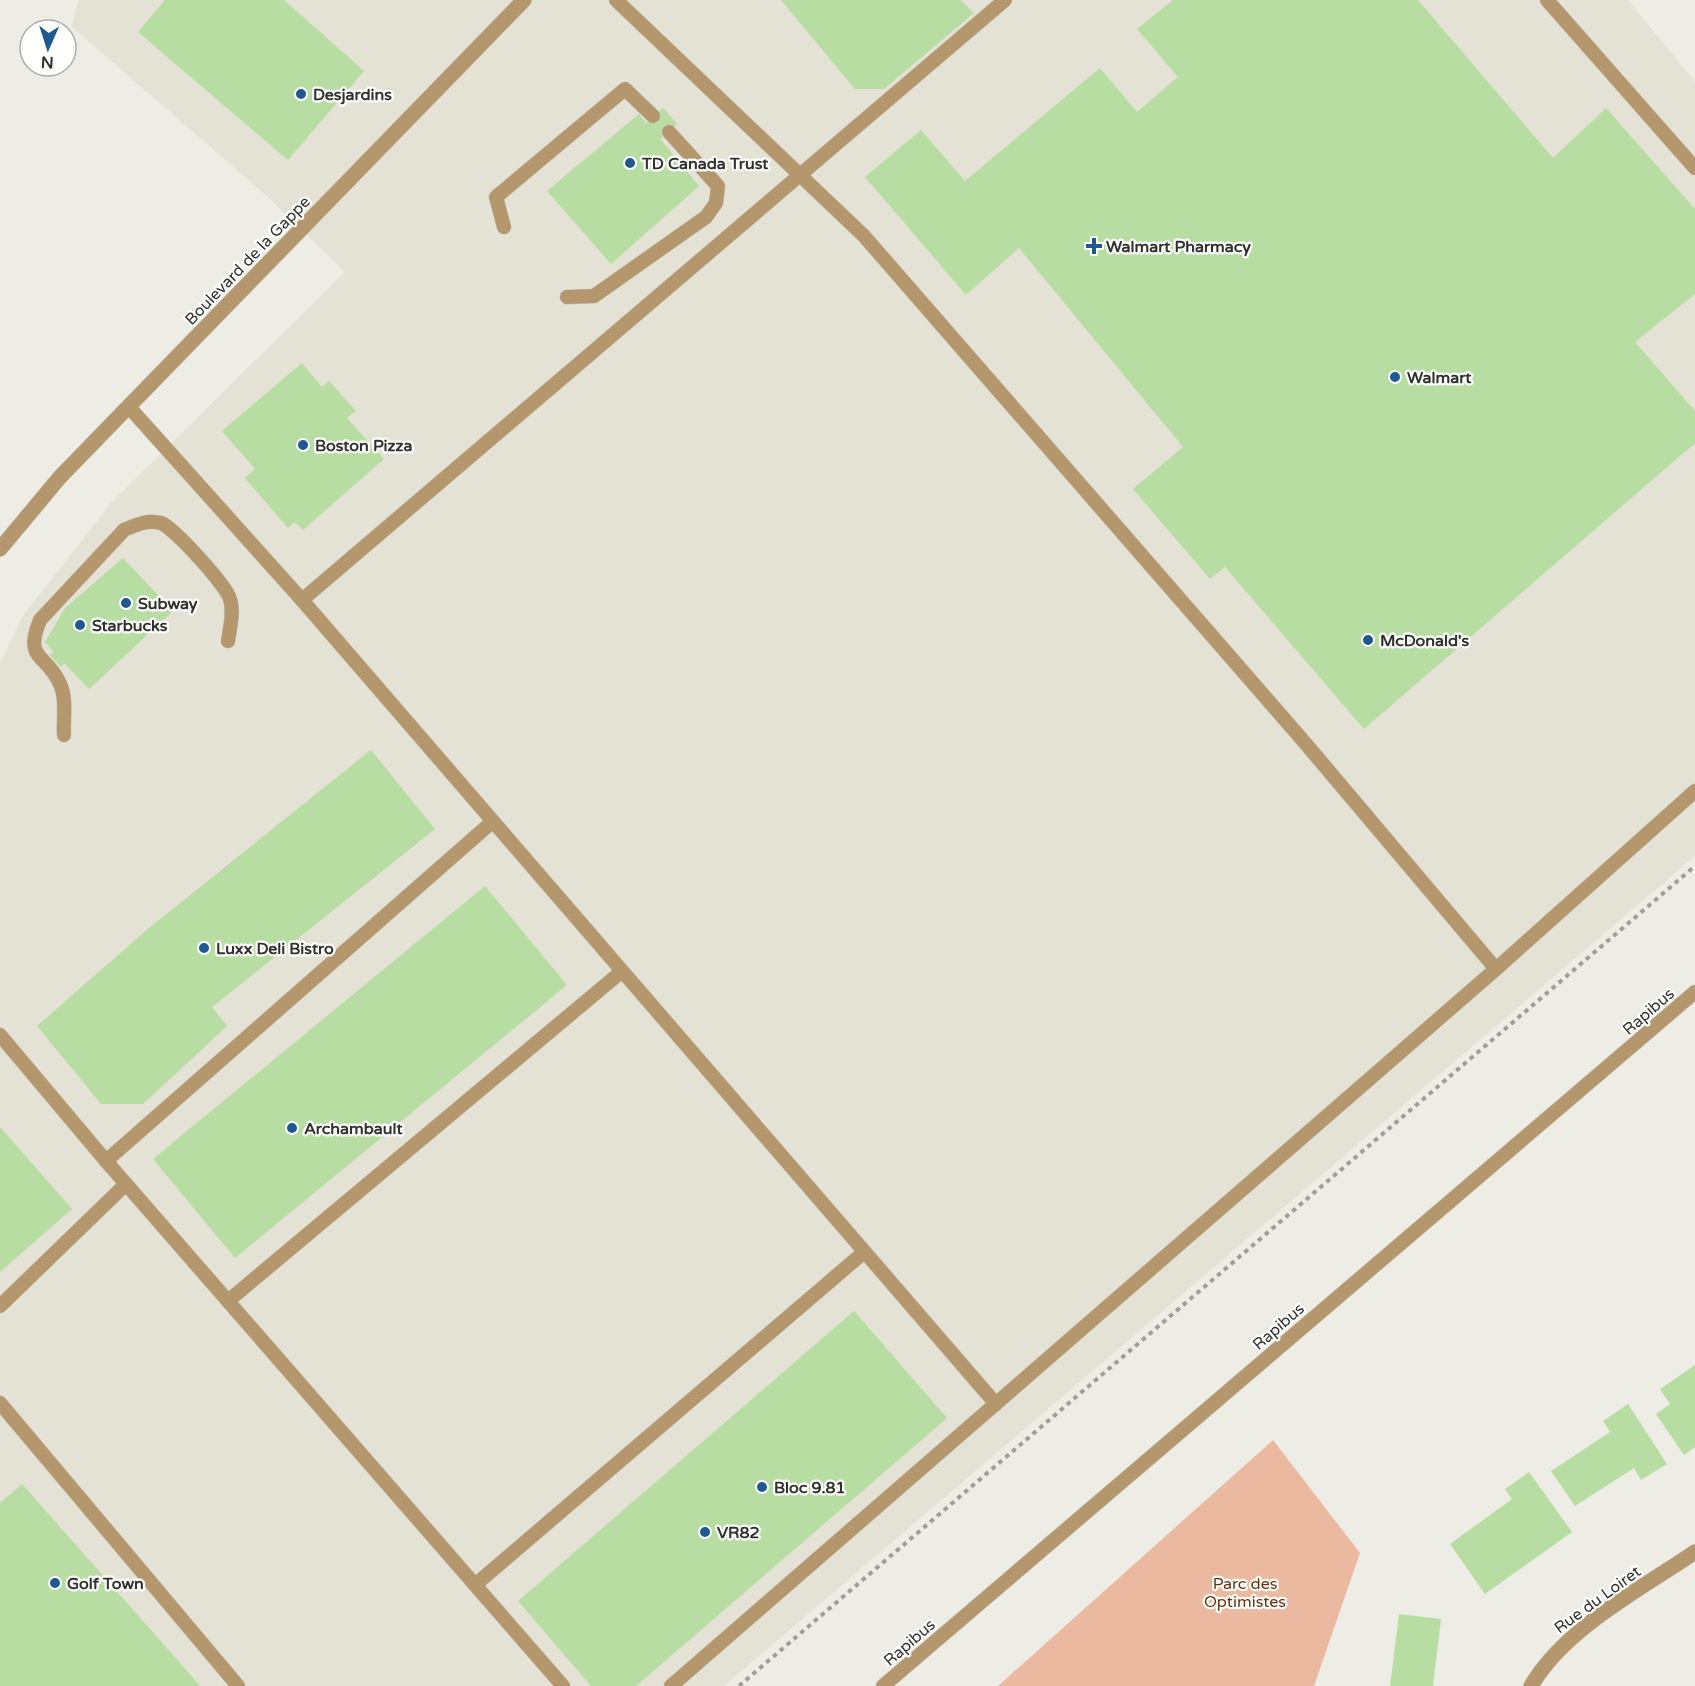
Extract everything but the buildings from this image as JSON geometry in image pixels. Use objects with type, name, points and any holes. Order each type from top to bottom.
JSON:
[{"type":"street","name":"Boulevard de la Gappe","points":[[0,549],[60,477],[524,0]]},
{"type":"street","name":"Rue du Loiret","points":[[1531,1686],[1559,1650],[1585,1628],[1695,1552]]},
{"type":"lane","points":[[616,0],[864,236],[1293,729],[1496,969]]},
{"type":"lane","points":[[302,600],[1005,0]]},
{"type":"lane","points":[[1547,0],[1695,168]]},
{"type":"lane","points":[[504,228],[496,197],[625,89],[653,116]]},
{"type":"lane","points":[[567,297],[594,296],[706,218],[716,203],[718,186],[669,132]]},
{"type":"lane","points":[[129,407],[302,600],[996,1404]]},
{"type":"lane","points":[[63,735],[60,682],[35,652],[32,644],[34,634],[40,620],[124,530],[142,522],[154,522],[170,529],[227,591],[232,612],[228,641]]},
{"type":"lane","points":[[671,1686],[1496,969],[1695,791]]},
{"type":"lane","points":[[106,1161],[492,822]]},
{"type":"lane","points":[[228,1301],[621,972]]},
{"type":"lane","name":"Rapibus","points":[[883,1686],[1695,992]]},
{"type":"lane","points":[[0,1035],[106,1161],[563,1686]]},
{"type":"lane","points":[[0,1306],[126,1184]]},
{"type":"lane","points":[[475,1585],[863,1252]]},
{"type":"lane","points":[[0,1403],[238,1686]]},
{"type":"path","points":[[739,1686],[1695,866]]},
{"type":"shaded area","points":[[78,0],[1628,0],[1695,82],[1695,856],[724,1686],[0,1686],[0,663],[22,617],[111,503],[345,272],[268,197],[78,32],[78,18],[74,18]]},
{"type":"green space","name":"Parc des Optimistes","points":[[1273,1440],[1360,1553],[1314,1686],[998,1686]]},
{"type":"place","name":"Desjardins","points":[[301,94]]},
{"type":"place","name":"TD Canada Trust","points":[[630,163]]},
{"type":"place","name":"Walmart Pharmacy","points":[[1094,246]]},
{"type":"place","name":"Walmart","points":[[1395,377]]},
{"type":"place","name":"Boston Pizza","points":[[303,445]]},
{"type":"place","name":"Subway","points":[[126,603]]},
{"type":"place","name":"Starbucks","points":[[80,625]]},
{"type":"place","name":"McDonald's","points":[[1368,640]]},
{"type":"place","name":"Luxx Deli Bistro","points":[[204,948]]},
{"type":"place","name":"Archambault","points":[[292,1128]]},
{"type":"place","name":"Bloc 9.81","points":[[762,1487]]},
{"type":"place","name":"VR82","points":[[705,1532]]},
{"type":"place","name":"Golf Town","points":[[55,1583]]}]
